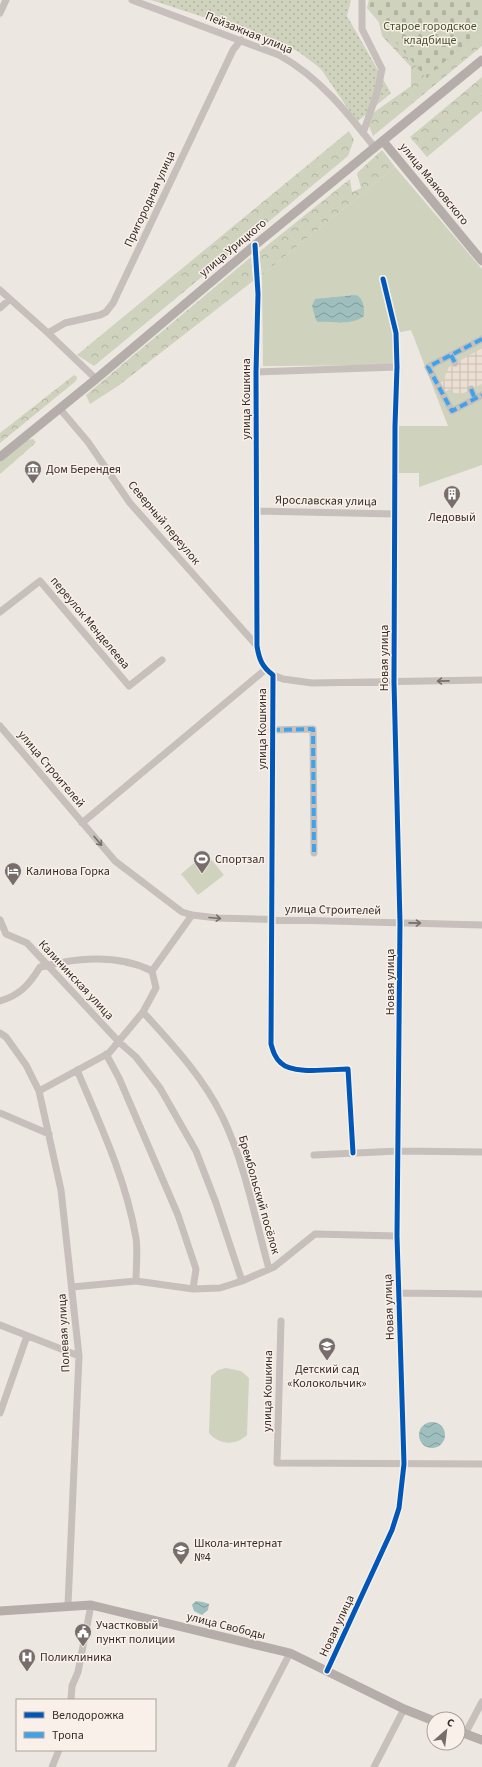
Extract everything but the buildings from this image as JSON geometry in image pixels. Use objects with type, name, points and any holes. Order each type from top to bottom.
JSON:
[{"type":"main road","name":"улица Урицкого","points":[[0,457],[60,409],[255,245],[482,60]]},
{"type":"main road","name":"улица Маяковского","points":[[383,141],[482,261]]},
{"type":"main road","name":"улица Свободы","points":[[0,1611],[68,1605],[91,1605],[290,1653],[404,1709],[426,1718]]},
{"type":"main road","points":[[466,1734],[482,1740]]},
{"type":"street","points":[[0,13],[6,0]]},
{"type":"street","name":"Пейзажная улица","points":[[132,0],[241,40],[279,55],[297,65],[317,82],[375,148]]},
{"type":"street","points":[[362,0],[362,29],[382,69],[377,93],[363,133]]},
{"type":"street","name":"Пригородная улица","points":[[48,333],[65,323],[100,315],[106,312],[113,303],[233,50],[241,40]]},
{"type":"street","name":"улица Кошкина","points":[[255,245],[258,294],[256,372],[257,646],[260,660],[266,669],[273,675],[271,1044],[274,1055],[281,1064],[292,1070],[348,1069],[353,1153]]},
{"type":"street","name":"Новая улица","points":[[327,1671],[392,1530],[399,1508],[404,1464],[397,1236],[400,923],[394,682],[397,367],[396,333],[383,279]]},
{"type":"street","points":[[0,290],[96,379]]},
{"type":"street","points":[[0,308],[10,299]]},
{"type":"street","points":[[471,389],[479,397],[452,412],[428,367],[465,348],[481,342]]},
{"type":"street","points":[[465,348],[469,355]]},
{"type":"street","points":[[451,355],[455,363]]},
{"type":"street","points":[[256,372],[397,367]]},
{"type":"street","name":"Северный переулок","points":[[60,409],[88,442],[130,503],[257,646]]},
{"type":"street","name":"Ярославская улица","points":[[256,511],[395,514]]},
{"type":"street","name":"переулок Менделеева","points":[[0,612],[40,581],[129,686],[162,660]]},
{"type":"street","points":[[82,823],[266,669]]},
{"type":"street","points":[[273,675],[283,679],[312,683],[482,680]]},
{"type":"street","name":"улица Строителей","points":[[0,726],[115,861],[180,911],[192,915],[217,918],[482,925]]},
{"type":"street","name":"улица Кошкина","points":[[272,730],[313,729],[314,853]]},
{"type":"street","points":[[39,1091],[106,1054],[119,1042],[143,1012],[156,988],[152,971],[192,915]]},
{"type":"street","name":"Калининская улица","points":[[0,920],[0,925],[6,934],[27,943],[47,966],[78,996],[119,1042]]},
{"type":"street","points":[[0,1001],[20,992],[32,981],[40,967],[65,962],[108,960],[137,964],[152,971]]},
{"type":"street","name":"Брембольский посёлок","points":[[143,1012],[176,1049],[207,1090],[221,1114],[239,1159],[269,1269]]},
{"type":"street","name":"Полевая улица","points":[[0,1033],[6,1037],[26,1065],[39,1091],[61,1190],[79,1356],[68,1605]]},
{"type":"street","points":[[119,1042],[136,1057],[160,1088],[196,1151],[216,1203],[242,1281]]},
{"type":"street","points":[[106,1054],[119,1078],[178,1215],[196,1269],[193,1289]]},
{"type":"street","points":[[78,1070],[104,1131],[123,1188],[136,1239],[136,1281]]},
{"type":"street","points":[[0,1113],[48,1134]]},
{"type":"street","points":[[314,1155],[398,1151],[482,1152]]},
{"type":"street","points":[[72,1287],[136,1281],[193,1289],[220,1288],[242,1281],[269,1269],[315,1234],[397,1236]]},
{"type":"street","points":[[399,1293],[482,1294]]},
{"type":"street","name":"улица Кошкина","points":[[281,1320],[277,1463],[404,1464]]},
{"type":"street","points":[[0,1325],[79,1356]]},
{"type":"street","points":[[0,1413],[27,1336]]},
{"type":"street","points":[[404,1464],[482,1464]]},
{"type":"street","points":[[71,1699],[72,1686],[78,1672],[91,1605]]},
{"type":"street","points":[[231,1767],[290,1653]]},
{"type":"street","points":[[466,1726],[482,1702]]},
{"type":"street","points":[[374,1767],[404,1709]]},
{"type":"street","points":[[52,1767],[59,1751]]},
{"type":"green space","points":[[151,0],[351,0],[347,16],[391,93],[357,122],[321,69],[299,52],[277,41]]},
{"type":"green space","name":"Старое городское кладбище","points":[[369,0],[482,0],[482,29],[426,78],[367,8]]},
{"type":"green space","name":"Старое городское кладбище","points":[[482,0],[482,46],[373,136],[369,126],[373,113],[411,86],[411,67],[382,36],[377,14]]},
{"type":"green space","points":[[482,77],[482,111],[427,157],[410,137]]},
{"type":"green space","points":[[349,131],[354,140],[348,156],[94,366],[77,355]]},
{"type":"green space","points":[[382,150],[395,167],[262,275],[259,252],[350,179],[352,192],[361,188],[357,173]]},
{"type":"green space","points":[[395,167],[482,269],[482,465],[419,487],[419,473],[395,473],[395,426],[448,426],[411,330],[396,333],[395,365],[263,366],[262,275]]},
{"type":"green space","points":[[251,257],[253,281],[118,386],[90,404],[86,395]]},
{"type":"green space","points":[[74,375],[77,377],[76,381],[0,443],[0,433]]},
{"type":"green space","points":[[33,439],[36,442],[0,474],[0,462],[26,440]]},
{"type":"green space","name":"Спортзал","points":[[206,853],[224,875],[198,895],[181,874]]},
{"type":"green space","points":[[226,1368],[241,1371],[249,1378],[247,1435],[243,1439],[228,1443],[218,1440],[209,1433],[211,1376],[218,1370]]},
{"type":"shaded area","points":[[482,348],[482,384],[464,393],[454,393],[450,389],[442,394],[437,384],[445,380],[449,367]]},
{"type":"water","points":[[356,295],[361,298],[364,307],[364,316],[348,322],[318,322],[316,320],[312,306],[315,299]]},
{"type":"water","points":[[432,1422],[441,1426],[445,1435],[441,1444],[432,1448],[423,1444],[419,1435],[423,1426]]},
{"type":"water","points":[[196,1601],[209,1604],[208,1610],[202,1615],[194,1611],[192,1605]]},
{"type":"marked path","points":[[482,339],[428,367],[452,411],[482,395]]},
{"type":"marked path","points":[[451,355],[455,363]]},
{"type":"marked path","points":[[471,389],[475,399]]},
{"type":"marked path","points":[[272,730],[313,729],[314,853]]},
{"type":"cycle path","points":[[255,245],[258,294],[256,372],[257,646],[262,662],[266,669],[273,675],[271,1044],[277,1059],[287,1067],[303,1070],[348,1069],[353,1153]]},
{"type":"cycle path","points":[[327,1671],[392,1530],[399,1508],[404,1464],[397,1236],[400,923],[394,682],[395,426],[397,367],[396,333],[383,279]]},
{"type":"place","name":"Дом Берендея","points":[[33,484]]},
{"type":"place","name":"Ледовый","points":[[452,509]]},
{"type":"place","name":"Спортзал","points":[[202,874]]},
{"type":"place","name":"Калинова Горка","points":[[13,886]]},
{"type":"place","name":"Детский сад «Колокольчик»","points":[[327,1361]]},
{"type":"place","name":"Школа-интернат №4","points":[[181,1565]]},
{"type":"place","name":"Участковый пункт полиции","points":[[83,1647]]},
{"type":"place","name":"Поликлиника","points":[[27,1672]]}]
